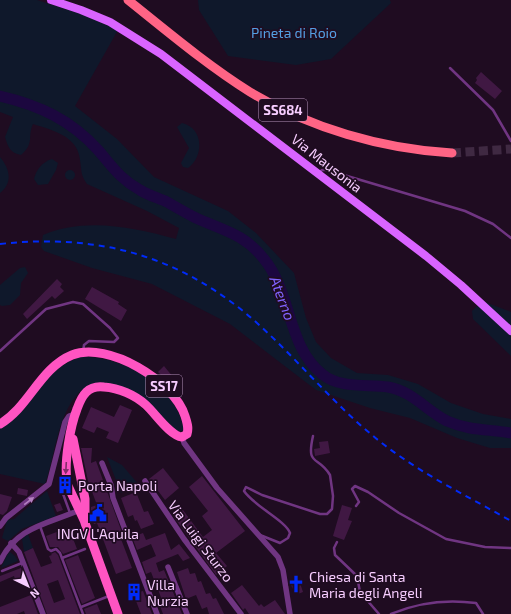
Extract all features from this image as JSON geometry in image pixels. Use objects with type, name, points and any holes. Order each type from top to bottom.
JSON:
[{"type":"highway","name":"SS684","points":[[128,0],[212,66],[249,91],[291,113],[338,131],[380,143],[418,150],[452,153]]},
{"type":"main road","name":"Via Mausonia","points":[[51,0],[96,15],[146,43],[205,86],[444,271],[511,332]]},
{"type":"main road","name":"SS17","points":[[0,424],[16,412],[56,365],[72,355],[83,352],[100,353],[139,368],[159,382],[173,396],[184,412],[188,431],[186,435],[182,437],[174,434],[141,401],[130,394],[112,388],[95,387],[88,390],[80,401],[75,414],[66,465],[66,486],[85,523],[118,614]]},
{"type":"main road","name":"SS17","points":[[73,427],[78,510]]},
{"type":"street","points":[[0,526],[6,518],[48,484],[65,422],[69,416],[75,414]]},
{"type":"street","points":[[182,437],[184,443],[214,484],[258,534],[280,562],[290,614]]},
{"type":"street","points":[[102,463],[111,485],[113,498],[157,614]]},
{"type":"street","name":"Via Luigi Sturzo","points":[[145,481],[180,534],[241,614]]},
{"type":"street","points":[[0,562],[11,543],[25,532],[78,510]]},
{"type":"street","points":[[11,543],[18,550],[43,614]]},
{"type":"street","points":[[168,567],[187,614]]},
{"type":"lane","points":[[450,68],[492,110],[511,141]]},
{"type":"lane","points":[[318,174],[322,170],[327,170],[465,211],[494,224],[511,238]]},
{"type":"lane","points":[[0,351],[44,310],[76,301],[81,303],[108,325],[118,338],[114,342],[89,341],[84,345],[83,352]]},
{"type":"lane","points":[[258,534],[280,542],[288,538],[290,533],[283,523],[251,499],[244,490],[246,487],[262,495],[320,514],[327,514],[332,509],[333,496],[330,475],[310,455],[313,436]]},
{"type":"lane","points":[[356,506],[358,500],[352,489],[355,486],[368,492],[399,513],[446,539],[485,547],[511,548]]},
{"type":"lane","points":[[40,526],[48,549],[58,550],[62,558],[83,614]]},
{"type":"lane","points":[[337,542],[334,548],[335,555],[357,576],[360,592],[379,614]]},
{"type":"lane","points":[[62,558],[85,550]]},
{"type":"lane","points":[[2,571],[23,563]]},
{"type":"lane","points":[[80,607],[111,595]]},
{"type":"lane","points":[[391,614],[412,606],[438,601],[476,603],[483,614]]},
{"type":"green space","points":[[0,0],[37,0],[81,14],[118,30],[75,106],[117,139],[154,177],[228,211],[256,233],[294,273],[306,318],[316,342],[331,358],[357,373],[388,375],[418,384],[451,403],[483,414],[511,419],[511,448],[490,448],[457,438],[410,418],[370,408],[316,390],[230,324],[152,284],[92,268],[44,251],[41,247],[43,235],[75,226],[92,225],[126,228],[176,239],[179,228],[147,211],[87,184],[82,175],[78,152],[74,145],[63,135],[33,124],[28,147],[25,151],[21,155],[14,153],[10,149],[5,137],[13,117],[0,112]]},
{"type":"green space","name":"Pineta di Roio","points":[[198,0],[390,0],[391,3],[331,59],[296,65],[228,56],[199,10]]},
{"type":"green space","points":[[182,123],[189,126],[194,131],[198,137],[199,143],[197,157],[188,168],[183,167],[181,163],[189,148],[177,127]]},
{"type":"green space","points":[[0,157],[6,166],[9,176],[7,185],[0,193]]},
{"type":"green space","points":[[52,159],[58,163],[56,170],[48,184],[38,185],[34,179],[36,172],[42,164]]},
{"type":"green space","points":[[68,170],[72,170],[74,171],[74,179],[68,180],[65,177],[65,173]]},
{"type":"green space","points":[[25,267],[28,273],[21,283],[20,295],[10,305],[0,305],[0,285],[20,268]]},
{"type":"green space","points":[[485,302],[511,312],[511,356],[473,319],[472,311]]},
{"type":"green space","points":[[80,357],[113,361],[146,376],[171,400],[179,414],[184,430],[178,432],[159,413],[130,391],[83,389],[74,398],[62,421],[45,484],[0,474],[0,428],[11,420],[47,379],[57,370],[67,362]]},
{"type":"green space","points":[[107,457],[122,465],[139,485],[121,493]]},
{"type":"green space","points":[[47,491],[56,516],[22,529],[8,541],[2,538],[7,520],[14,519]]},
{"type":"green space","points":[[28,534],[33,548],[24,552],[22,539]]},
{"type":"green space","points":[[10,552],[18,561],[1,568],[7,555]]},
{"type":"building","points":[[481,72],[502,91],[495,99],[475,83],[477,80],[476,78]]},
{"type":"building","points":[[57,279],[62,284],[60,287],[64,291],[55,299],[52,296],[27,319],[23,314]]},
{"type":"building","points":[[92,287],[119,302],[118,304],[127,310],[121,321],[85,299]]},
{"type":"building","points":[[164,366],[173,377],[168,382],[158,372]]},
{"type":"building","points":[[120,405],[132,410],[118,443],[106,438],[109,432],[97,427],[94,433],[82,428],[91,407],[114,417]]},
{"type":"building","points":[[328,441],[330,453],[315,456],[314,449],[320,448],[319,442]]},
{"type":"building","points":[[81,448],[92,448],[91,463],[96,461],[124,538],[121,539],[132,568],[116,574],[97,523],[94,524],[91,518],[91,507],[97,505],[88,481]]},
{"type":"building","points":[[163,468],[179,488],[165,500],[149,479]]},
{"type":"building","points":[[202,476],[245,531],[216,553],[227,566],[216,575],[174,517],[183,510],[203,537],[212,530],[202,516],[208,511],[189,487]]},
{"type":"building","points":[[18,488],[28,490],[27,496],[17,494]]},
{"type":"building","points":[[136,492],[144,512],[148,511],[154,524],[141,529],[137,520],[135,521],[133,515],[128,517],[121,498]]},
{"type":"building","points":[[0,494],[12,497],[7,511],[3,515],[0,514]]},
{"type":"building","points":[[60,503],[63,510],[57,512],[54,505]]},
{"type":"building","points":[[342,505],[352,508],[348,520],[352,521],[344,540],[333,536]]},
{"type":"building","points":[[62,530],[72,536],[77,549],[63,554],[58,547],[50,547],[46,536]]},
{"type":"building","points":[[143,533],[146,540],[165,533],[171,550],[179,544],[190,558],[183,561],[178,554],[156,563],[159,572],[164,570],[182,614],[163,614],[160,606],[163,605],[162,600],[151,572],[146,574],[142,562],[156,556],[151,544],[137,550],[132,537]]},
{"type":"building","points":[[33,548],[41,567],[52,563],[49,556],[52,555],[51,554],[55,552],[58,555],[80,614],[47,614],[24,552]],"holes":[[[58,580],[65,599],[54,603],[47,584]]]},
{"type":"building","points":[[78,555],[95,598],[82,604],[65,560]]},
{"type":"building","points":[[21,568],[25,579],[16,582],[14,576],[0,582],[0,576]]},
{"type":"building","points":[[188,568],[190,574],[195,573],[198,582],[201,581],[206,594],[210,593],[213,599],[216,598],[224,614],[209,614],[207,607],[202,609],[196,595],[186,599],[177,572]]},
{"type":"building","name":"Chiesa di Santa Maria degli Angeli","points":[[298,577],[303,592],[298,594],[296,590],[294,591],[289,581]]},
{"type":"building","points":[[135,583],[139,592],[143,591],[152,614],[141,614],[136,601],[133,602],[127,586]]},
{"type":"building","points":[[242,585],[259,606],[261,604],[264,607],[275,600],[285,614],[249,614],[245,608],[243,610],[231,593]]},
{"type":"building","points":[[31,595],[38,614],[25,614],[24,611],[17,614],[0,614],[0,607]]},
{"type":"building","points":[[97,604],[101,614],[86,614],[84,609]]},
{"type":"waterway","name":"Aterno","points":[[0,96],[28,104],[54,115],[88,139],[117,172],[133,186],[196,218],[233,234],[249,244],[264,259],[273,273],[280,287],[302,349],[311,362],[329,379],[345,384],[380,386],[397,389],[412,397],[447,421],[463,427],[511,433]]},
{"type":"tunnel","points":[[452,153],[511,149]]},
{"type":"railway","points":[[0,244],[36,241],[71,242],[105,246],[138,254],[169,266],[199,281],[228,300],[257,323],[342,408],[388,448],[439,481],[511,521]]},
{"type":"place","name":"Porta Napoli","points":[[65,485]]},
{"type":"place","name":"INGV L'Aquila","points":[[98,513]]},
{"type":"place","name":"Chiesa di Santa Maria degli Angeli","points":[[296,584]]},
{"type":"place","name":"Villa Nurzia","points":[[134,592]]}]
